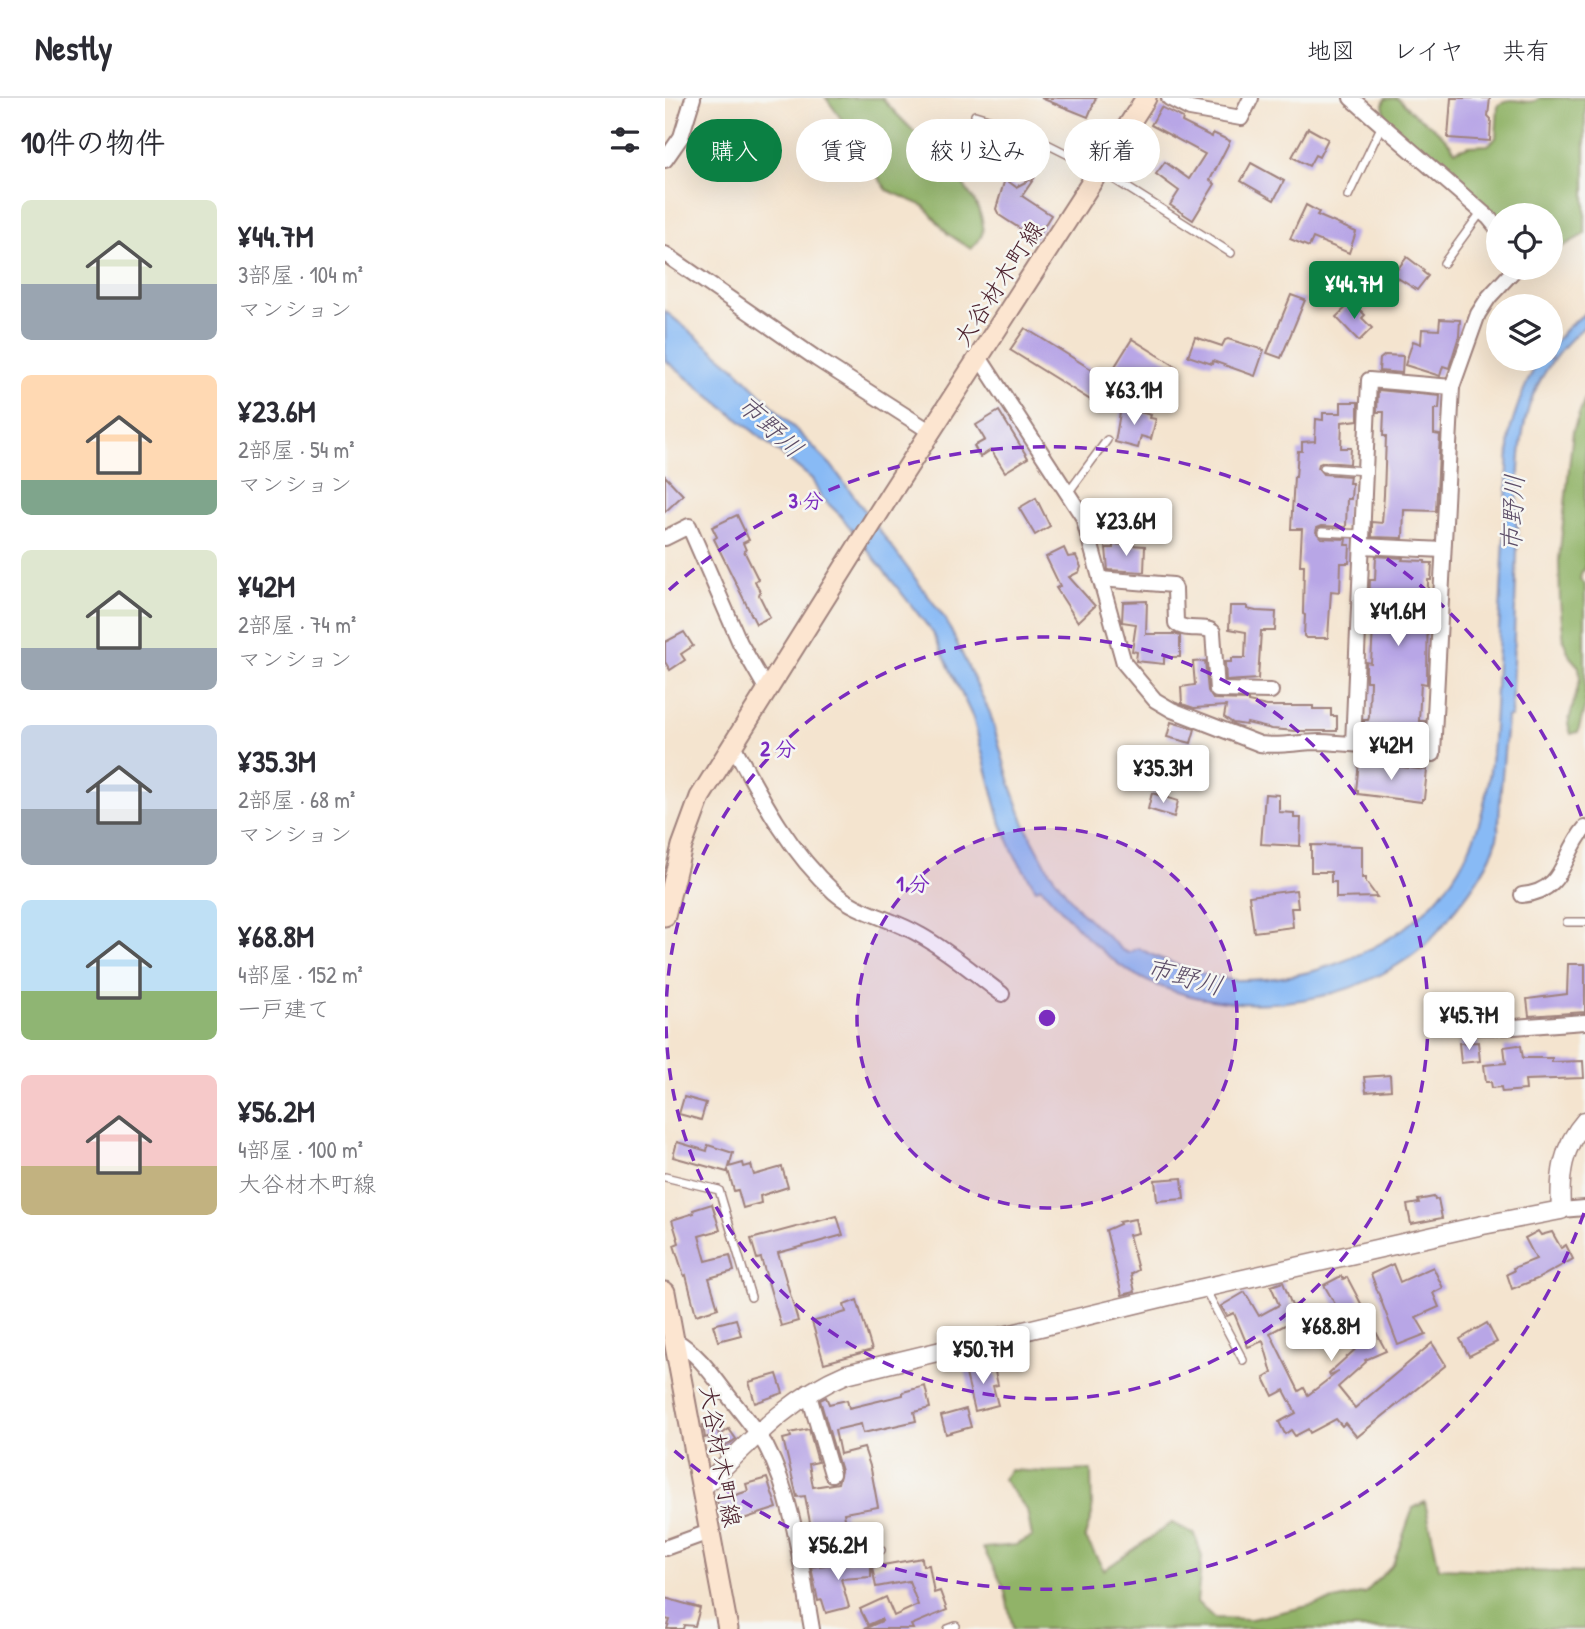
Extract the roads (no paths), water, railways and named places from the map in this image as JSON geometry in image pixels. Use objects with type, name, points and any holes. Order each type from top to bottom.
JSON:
[{"type":"main road","name":"大谷材木町線","points":[[1133,119],[1146,98]]},
{"type":"main road","name":"大谷材木町線","points":[[767,690],[1094,182]]},
{"type":"main road","points":[[665,916],[682,846],[700,797],[767,690]]},
{"type":"main road","name":"大谷材木町線","points":[[665,1292],[728,1629]]},
{"type":"street","points":[[665,160],[681,136],[693,98]]},
{"type":"street","points":[[1169,98],[1189,109],[1241,118],[1251,98]]},
{"type":"street","points":[[1351,98],[1486,216]]},
{"type":"street","points":[[665,254],[817,359],[931,432]]},
{"type":"street","points":[[979,357],[1083,517],[1124,663],[1155,700],[1172,710],[1260,744],[1353,744],[1433,754],[1452,387],[1478,314],[1505,280]]},
{"type":"street","points":[[1353,744],[1369,380],[1452,387]]},
{"type":"street","points":[[665,538],[689,526],[740,643],[767,690]]},
{"type":"street","points":[[1362,540],[1443,550]]},
{"type":"street","points":[[1100,579],[1173,585],[1176,624],[1186,629],[1208,629],[1213,632],[1217,690],[1271,691]]},
{"type":"street","points":[[732,743],[770,815],[790,844],[835,892],[863,911],[918,933],[1002,994]]},
{"type":"street","points":[[1522,895],[1547,889],[1556,880],[1573,845],[1585,828]]},
{"type":"street","points":[[1462,1027],[1514,1027],[1585,1022]]},
{"type":"street","points":[[1561,1210],[1562,1164],[1571,1140],[1585,1121]]},
{"type":"street","points":[[702,1488],[808,1392],[846,1374],[1097,1312],[1496,1223],[1585,1208]]},
{"type":"street","points":[[675,1340],[689,1348],[703,1362],[758,1435],[778,1472],[789,1508],[812,1629]]},
{"type":"street","points":[[808,1392],[832,1475]]},
{"type":"street","points":[[665,1548],[709,1532]]},
{"type":"lane","points":[[975,115],[1011,126],[1064,152]]},
{"type":"lane","points":[[1348,196],[1382,125]]},
{"type":"lane","points":[[1118,182],[1231,253]]},
{"type":"lane","points":[[1444,263],[1482,211]]},
{"type":"lane","points":[[1067,494],[1107,440]]},
{"type":"lane","points":[[1324,468],[1365,471]]},
{"type":"lane","points":[[1322,533],[1362,540]]},
{"type":"lane","points":[[1567,922],[1585,922]]},
{"type":"lane","points":[[665,1177],[719,1190],[751,1297]]},
{"type":"lane","points":[[1205,1288],[1243,1360]]},
{"type":"lane","points":[[800,1563],[881,1550]]},
{"type":"water","name":"市野川","points":[[665,311],[735,368],[831,465],[946,620],[990,713],[1026,827],[1049,870],[1079,910],[1128,953],[1138,948],[1188,969],[1215,977],[1239,980],[1311,972],[1356,956],[1379,944],[1399,932],[1435,900],[1463,860],[1481,815],[1490,768],[1510,431],[1530,376],[1533,371],[1545,371],[1526,417],[1522,441],[1516,526],[1511,717],[1507,717],[1499,829],[1495,846],[1481,874],[1424,946],[1381,974],[1349,988],[1282,1002],[1247,1003],[1179,993],[1131,973],[1089,940],[1041,887],[1036,889],[1015,856],[1001,824],[973,718],[933,633],[840,515],[821,497],[812,479],[665,360]]},
{"type":"water","points":[[1585,313],[1585,326],[1563,348],[1563,332]]}]
